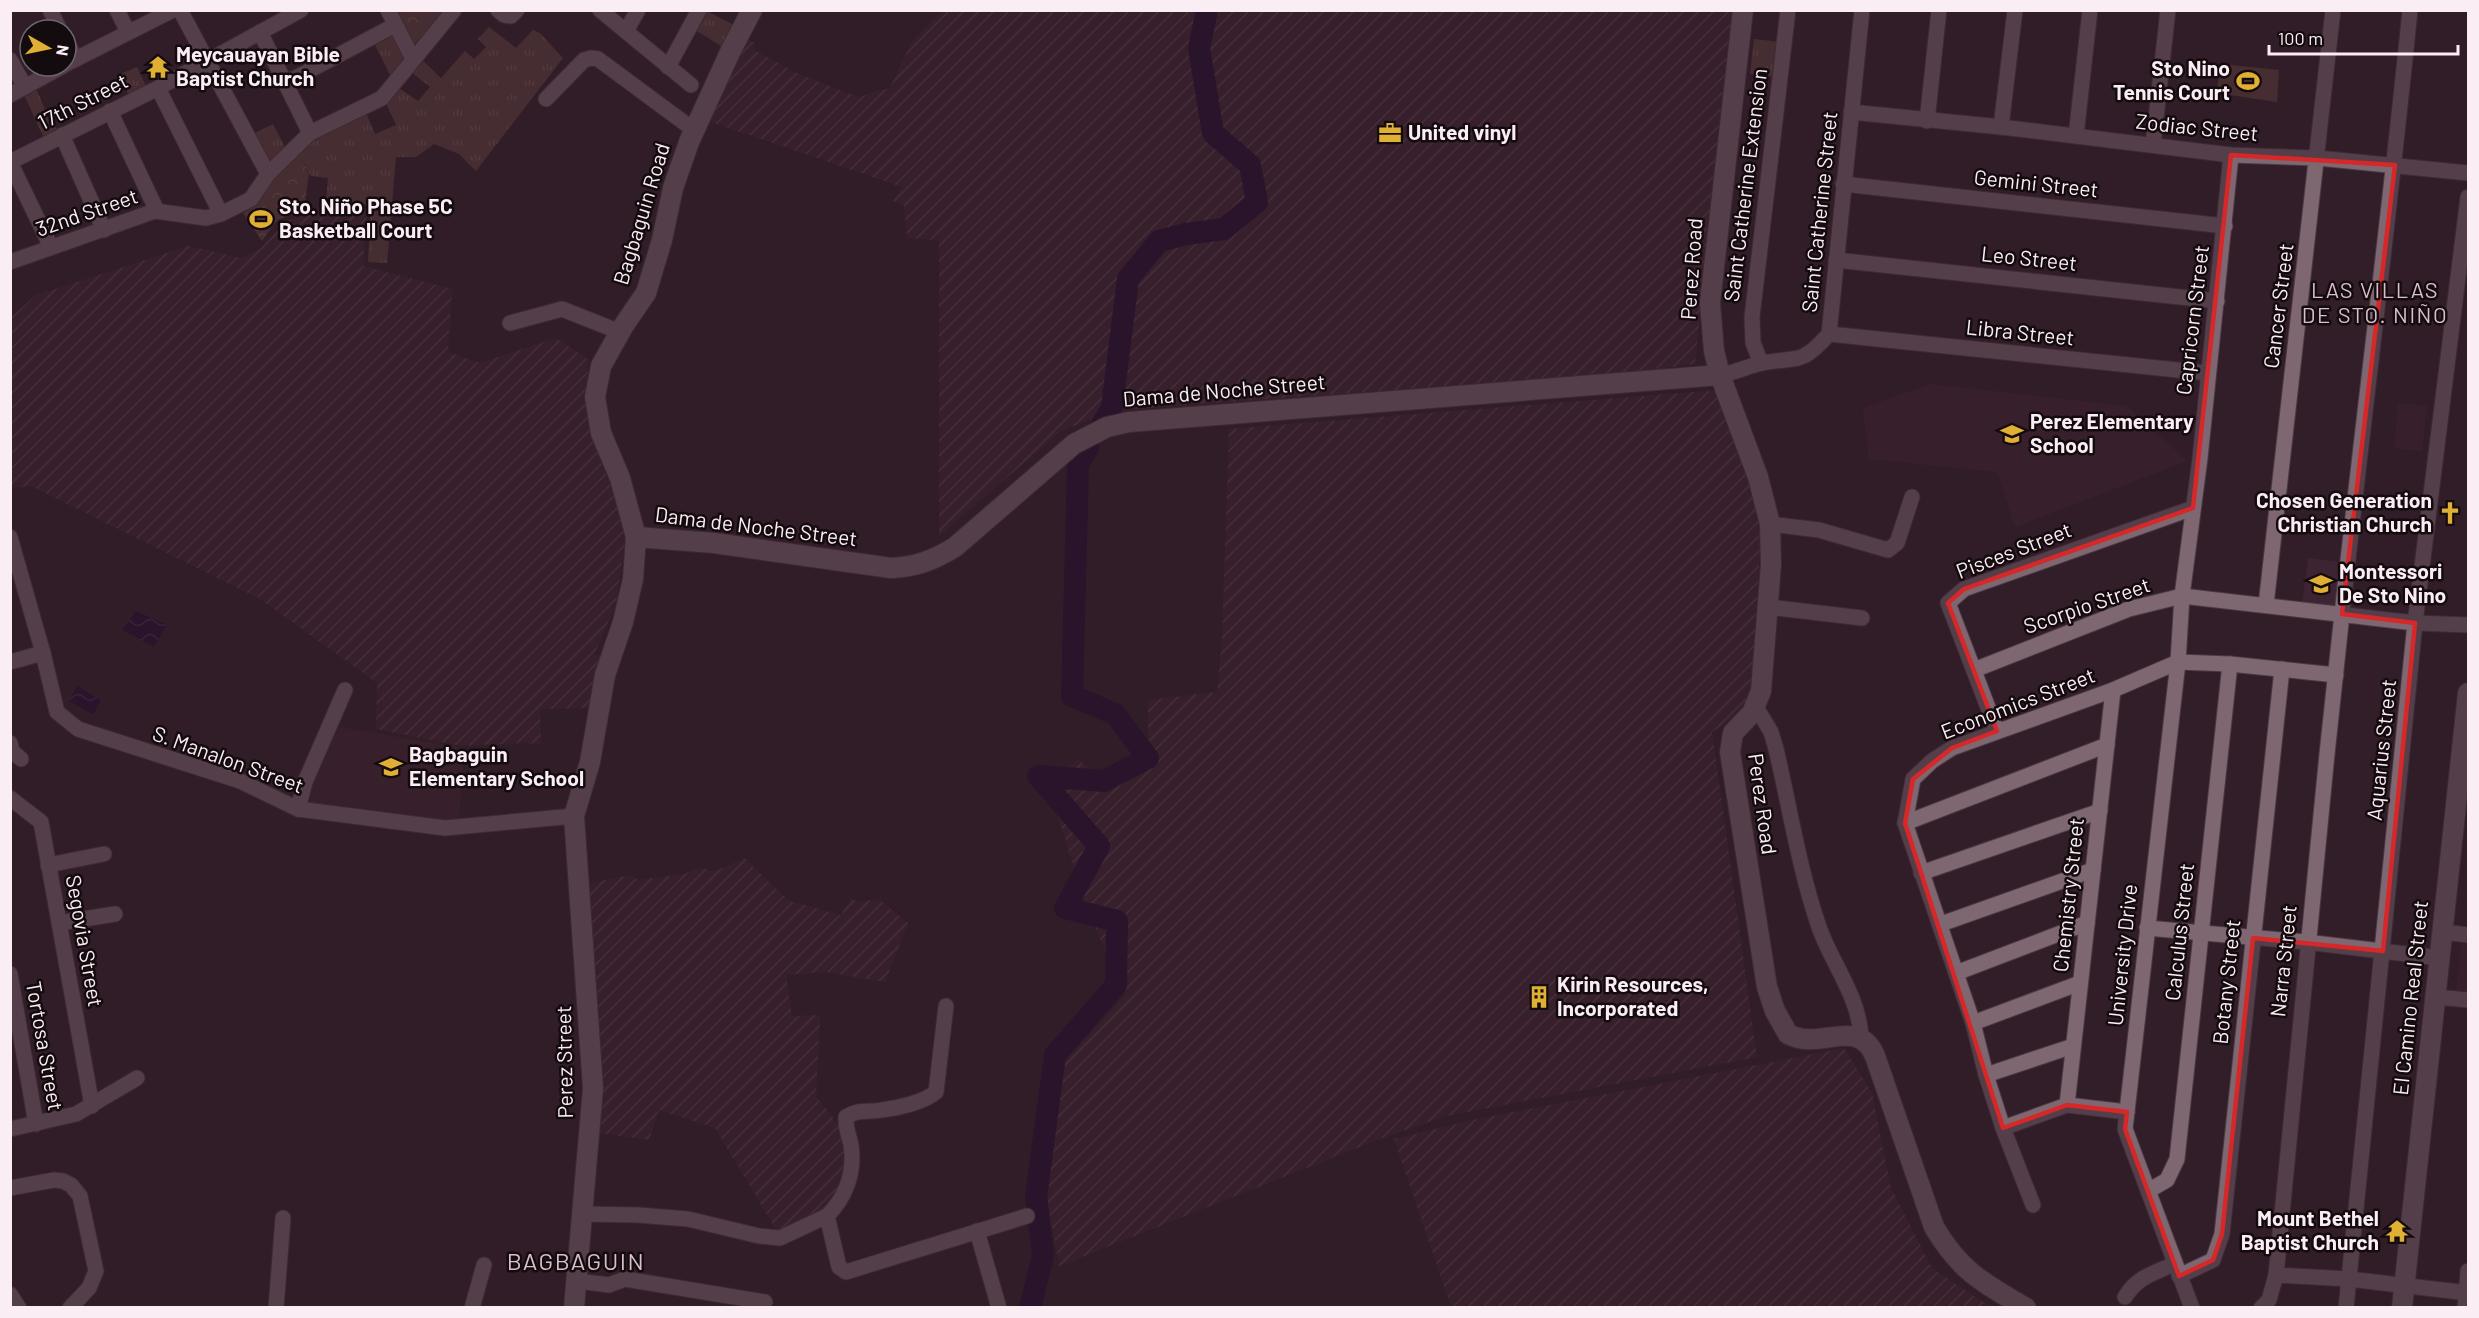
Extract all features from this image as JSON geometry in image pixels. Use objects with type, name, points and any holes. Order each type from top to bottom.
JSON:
[{"type":"street","points":[[117,10],[128,32]]},
{"type":"street","points":[[78,58],[172,10]]},
{"type":"street","points":[[180,10],[268,174]]},
{"type":"street","name":"17th Street","points":[[10,162],[158,88],[301,10]]},
{"type":"street","points":[[388,10],[413,59]]},
{"type":"street","name":"32nd Street","points":[[10,262],[157,211],[206,218],[221,214],[251,199],[268,174],[310,133],[382,98],[454,10]]},
{"type":"street","points":[[498,10],[504,15],[512,16],[517,10]]},
{"type":"street","points":[[600,10],[691,86]]},
{"type":"street","points":[[626,31],[638,10]]},
{"type":"street","points":[[668,67],[699,10]]},
{"type":"street","name":"Bagbaguin Road","points":[[574,816],[590,762],[605,675],[623,622],[633,579],[636,537],[620,478],[601,433],[595,397],[601,366],[646,293],[662,240],[673,188],[694,130],[752,10]]},
{"type":"street","name":"Perez Road","points":[[1743,10],[1710,303],[1714,351],[1720,375],[1758,477],[1770,524],[1764,678],[1756,707],[1733,733],[1730,752],[1761,958],[1775,1011],[1788,1034],[1796,1039],[1808,1041],[1841,1035],[1861,1037]]},
{"type":"street","name":"Saint Catherine Extension","points":[[1761,363],[1753,343],[1752,317],[1788,10]]},
{"type":"street","name":"Saint Catherine Street","points":[[1720,375],[1761,363],[1797,360],[1813,351],[1829,334],[1862,10]]},
{"type":"street","points":[[1927,121],[1939,10]]},
{"type":"street","points":[[2001,127],[2015,10]]},
{"type":"street","points":[[2076,136],[2090,10]]},
{"type":"street","points":[[2153,145],[2168,10]]},
{"type":"street","name":"Cancer Street","points":[[2266,605],[2333,10]]},
{"type":"street","name":"Narra Street","points":[[2261,1308],[2269,1300],[2276,1275],[2306,942],[2395,165],[2410,10]]},
{"type":"street","points":[[286,83],[394,25]]},
{"type":"street","points":[[260,32],[310,133]]},
{"type":"street","points":[[546,99],[584,60],[598,59],[694,130]]},
{"type":"street","points":[[10,60],[25,87]]},
{"type":"street","points":[[10,95],[41,78]]},
{"type":"street","points":[[158,88],[221,214]]},
{"type":"street","points":[[110,111],[157,211]]},
{"type":"street","name":"Zodiac Street","points":[[1851,112],[2001,127],[2231,155],[2318,158],[2469,173]]},
{"type":"street","points":[[62,135],[104,230]]},
{"type":"street","name":"Capricorn Street","points":[[2182,597],[2217,300],[2231,155]]},
{"type":"street","points":[[10,162],[51,247]]},
{"type":"street","name":"Gemini Street","points":[[1843,184],[2225,226]]},
{"type":"street","name":"Aquarius Street","points":[[2346,1308],[2415,623],[2469,197]]},
{"type":"street","name":"Leo Street","points":[[1836,260],[2217,300]]},
{"type":"street","points":[[510,323],[562,309],[620,332]]},
{"type":"street","name":"Libra Street","points":[[1829,334],[2207,373]]},
{"type":"street","name":"Dama de Noche Street","points":[[636,537],[714,543],[891,568],[907,567],[935,559],[955,547],[1074,444],[1107,427],[1129,422],[1184,417],[1720,375]]},
{"type":"street","points":[[1770,524],[1819,530],[1888,550],[1897,543],[1912,497]]},
{"type":"street","name":"Pisces Street","points":[[1997,731],[1948,603],[1964,589],[2193,508]]},
{"type":"street","name":"S. Manalon Street","points":[[10,537],[57,712],[78,729],[240,781],[298,809],[445,828],[574,816]]},
{"type":"street","name":"Scorpio Street","points":[[1974,670],[2129,609],[2182,597],[2415,623],[2469,625]]},
{"type":"street","name":"University Drive","points":[[2182,597],[2178,662],[2125,1129],[2192,1308]]},
{"type":"street","points":[[1768,607],[1862,618]]},
{"type":"street","points":[[10,662],[43,653]]},
{"type":"street","name":"Economics Street","points":[[2033,1205],[2003,1128],[1973,1023],[1905,823],[1913,779],[1932,761],[1952,748],[2113,690],[2178,662],[2230,664],[2336,675]]},
{"type":"street","name":"Calculus Street","points":[[2148,1191],[2167,1180],[2177,1159],[2230,664]]},
{"type":"street","name":"Botany Street","points":[[2125,1297],[2141,1278],[2213,1260],[2222,1234],[2282,669]]},
{"type":"street","points":[[298,809],[305,782],[345,690]]},
{"type":"street","name":"Chemistry Street","points":[[2067,1105],[2113,690]]},
{"type":"street","name":"El Camino Real Street","points":[[2402,1308],[2469,693]]},
{"type":"street","points":[[1756,707],[1765,720],[1774,741],[1813,907],[1828,947],[1855,1003],[1860,1020],[1861,1037],[1871,1047],[1875,1056],[1934,1227],[1947,1249],[1978,1280],[2026,1308]]},
{"type":"street","points":[[10,744],[12,751],[21,759]]},
{"type":"street","points":[[1905,823],[2107,746]]},
{"type":"street","name":"Segovia Street","points":[[10,798],[40,822],[92,1106]]},
{"type":"street","points":[[1921,873],[2100,811]]},
{"type":"street","name":"Perez Street","points":[[574,816],[593,1080],[574,1308]]},
{"type":"street","points":[[48,865],[104,854]]},
{"type":"street","points":[[1941,924],[2093,870]]},
{"type":"street","points":[[59,923],[116,914]]},
{"type":"street","points":[[1956,972],[2087,923]]},
{"type":"street","points":[[2147,928],[2306,942],[2440,958]]},
{"type":"street","points":[[2443,932],[2469,935]]},
{"type":"street","name":"Tortosa Street","points":[[10,974],[36,1124]]},
{"type":"street","points":[[1973,1023],[2080,983]]},
{"type":"street","points":[[2436,997],[2469,1000]]},
{"type":"street","points":[[582,1215],[638,1215],[688,1220],[759,1236],[780,1238],[827,1216],[839,1204],[850,1180],[850,1145],[844,1130],[846,1117],[857,1111],[882,1110],[929,1098],[936,1092],[946,1006]]},
{"type":"street","points":[[1986,1075],[2073,1046]]},
{"type":"street","points":[[10,1129],[76,1114],[137,1078]]},
{"type":"street","points":[[2003,1128],[2067,1105],[2127,1112]]},
{"type":"street","points":[[10,1188],[54,1180],[63,1181],[71,1185],[80,1196],[96,1271],[89,1288],[70,1308]]},
{"type":"street","points":[[827,1216],[839,1267],[846,1272],[1028,1216]]},
{"type":"street","points":[[276,1308],[283,1218]]},
{"type":"street","points":[[976,1231],[999,1308]]},
{"type":"street","points":[[472,1308],[483,1265]]},
{"type":"street","points":[[2276,1275],[2349,1279],[2405,1286],[2467,1298],[2469,1270]]},
{"type":"street","points":[[577,1281],[609,1285],[626,1279],[765,1302]]},
{"type":"street","points":[[10,1294],[19,1308]]},
{"type":"highlighted area","points":[[2231,155],[2395,165],[2342,614],[2415,623],[2383,951],[2253,938],[2222,1234],[2213,1260],[2179,1276],[2125,1129],[2127,1112],[2067,1105],[2003,1128],[1905,823],[1913,779],[1952,748],[1997,731],[1948,603],[1964,589],[2193,508]]},
{"type":"shaded area","points":[[942,11],[1199,11],[1191,42],[1203,135],[1246,169],[1245,206],[1227,220],[1161,233],[1138,248],[1119,293],[1105,414],[1061,431],[939,536],[939,240],[907,238],[904,206],[893,201],[902,187],[708,121],[745,38],[755,43],[754,50],[797,73],[858,97],[890,88],[911,43]]},
{"type":"shaded area","points":[[1212,11],[1732,11],[1695,364],[1613,374],[1119,410],[1133,279],[1173,241],[1223,235],[1264,207],[1259,166],[1217,132],[1204,46]]},
{"type":"shaded area","points":[[324,206],[367,208],[363,266],[452,289],[448,352],[480,363],[556,338],[589,360],[586,388],[592,438],[627,529],[616,603],[594,656],[601,655],[593,708],[540,709],[541,744],[461,746],[376,729],[377,683],[260,599],[31,486],[11,488],[10,318],[36,295],[189,246],[241,258],[260,249],[285,222]]},
{"type":"shaded area","name":"Perez Elementary School","points":[[1930,384],[2127,406],[2187,461],[2015,527],[1997,472],[1869,459],[1863,408]]},
{"type":"shaded area","points":[[1719,390],[1763,494],[1751,707],[1712,732],[1757,1057],[1446,1116],[1377,1140],[1059,1266],[1048,1203],[1053,1075],[1125,995],[1086,906],[1048,784],[1078,759],[1104,781],[1148,758],[1148,700],[1217,692],[1222,641],[1229,429]]},
{"type":"shaded area","points":[[2398,403],[2427,406],[2422,451],[2394,448]]},
{"type":"shaded area","name":"Montessori De Sto Nino","points":[[2308,558],[2340,562],[2334,609],[2302,605]]},
{"type":"shaded area","name":"Bagbaguin Elementary School","points":[[339,727],[464,748],[459,818],[447,827],[306,811],[309,786]]},
{"type":"shaded area","points":[[744,858],[789,901],[841,915],[851,898],[857,902],[879,899],[908,923],[885,982],[826,972],[786,975],[792,1016],[820,1015],[816,1097],[830,1113],[850,1146],[838,1197],[819,1216],[778,1233],[715,1128],[659,1110],[649,1140],[597,1133],[585,884],[631,875],[638,880],[684,874],[699,868],[712,871]]},
{"type":"shaded area","points":[[2461,943],[2468,944],[2468,997],[2456,995]]},
{"type":"shaded area","points":[[1844,1048],[1872,1093],[1891,1188],[1932,1268],[1983,1302],[1997,1307],[1451,1307],[1394,1139],[1477,1119]]},
{"type":"green space","points":[[395,11],[444,11],[414,45]]},
{"type":"green space","points":[[707,11],[734,25],[723,47],[695,30]]},
{"type":"green space","points":[[489,27],[516,48],[533,30],[540,33],[563,58],[476,171],[459,154],[434,144],[416,157],[396,157],[387,263],[368,262],[371,205],[326,202],[328,178],[311,176],[298,152],[312,136],[366,113],[375,134],[396,125],[386,103],[399,88],[418,101],[430,87],[411,72],[420,58],[441,78],[465,51],[474,59],[486,47],[478,39]]},
{"type":"green space","points":[[393,31],[404,55],[401,64],[391,77],[373,41]]},
{"type":"green space","points":[[1754,39],[1781,42],[1776,77],[1750,74]]},
{"type":"green space","name":"Sto Nino Tennis Court","points":[[2221,64],[2279,70],[2277,102],[2216,93]]},
{"type":"green space","points":[[137,67],[146,86],[129,95],[118,75]]},
{"type":"green space","points":[[37,90],[45,110],[49,109],[57,130],[44,138],[24,95]]},
{"type":"green space","points":[[273,124],[285,147],[268,164],[253,134]]},
{"type":"green space","points":[[298,152],[309,173],[304,211],[277,220],[262,241],[243,213],[257,204],[274,178]]},
{"type":"green space","name":"Sto. Niño Phase 5C Basketball Court","points":[[261,206],[273,221],[261,233],[249,217]]},
{"type":"water","points":[[136,611],[167,625],[154,647],[122,630]]},
{"type":"water","points":[[77,686],[101,700],[93,715],[69,701]]},
{"type":"waterway","points":[[1103,423],[1112,407],[1128,279],[1159,241],[1186,234],[1224,229],[1257,202],[1250,165],[1213,133],[1199,48],[1207,10]]},
{"type":"waterway","points":[[1030,1308],[1043,1255],[1036,1197],[1055,1055],[1116,985],[1117,921],[1065,908],[1099,846],[1038,776],[1104,781],[1148,758],[1115,714],[1072,696],[1078,465],[1088,448]]},
{"type":"place","name":"Meycauayan Bible Baptist Church","points":[[158,67]]},
{"type":"place","name":"Sto Nino Tennis Court","points":[[2248,81]]},
{"type":"place","name":"United vinyl","points":[[1390,133]]},
{"type":"place","name":"Sto. Niño Phase 5C Basketball Court","points":[[261,219]]},
{"type":"place","name":"Perez Elementary School","points":[[2012,434]]},
{"type":"place","name":"Chosen Generation Christian Church","points":[[2450,513]]},
{"type":"place","name":"Montessori De Sto Nino","points":[[2321,584]]},
{"type":"place","name":"Bagbaguin Elementary School","points":[[391,767]]},
{"type":"place","name":"Kirin Resources, Incorporated","points":[[1539,997]]},
{"type":"place","name":"Mount Bethel Baptist Church","points":[[2397,1231]]},
{"type":"district","name":"LAS VILLAS DE STO. NIÑO","points":[[2375,302]]},
{"type":"district","name":"BAGBAGUIN","points":[[576,1262]]}]
